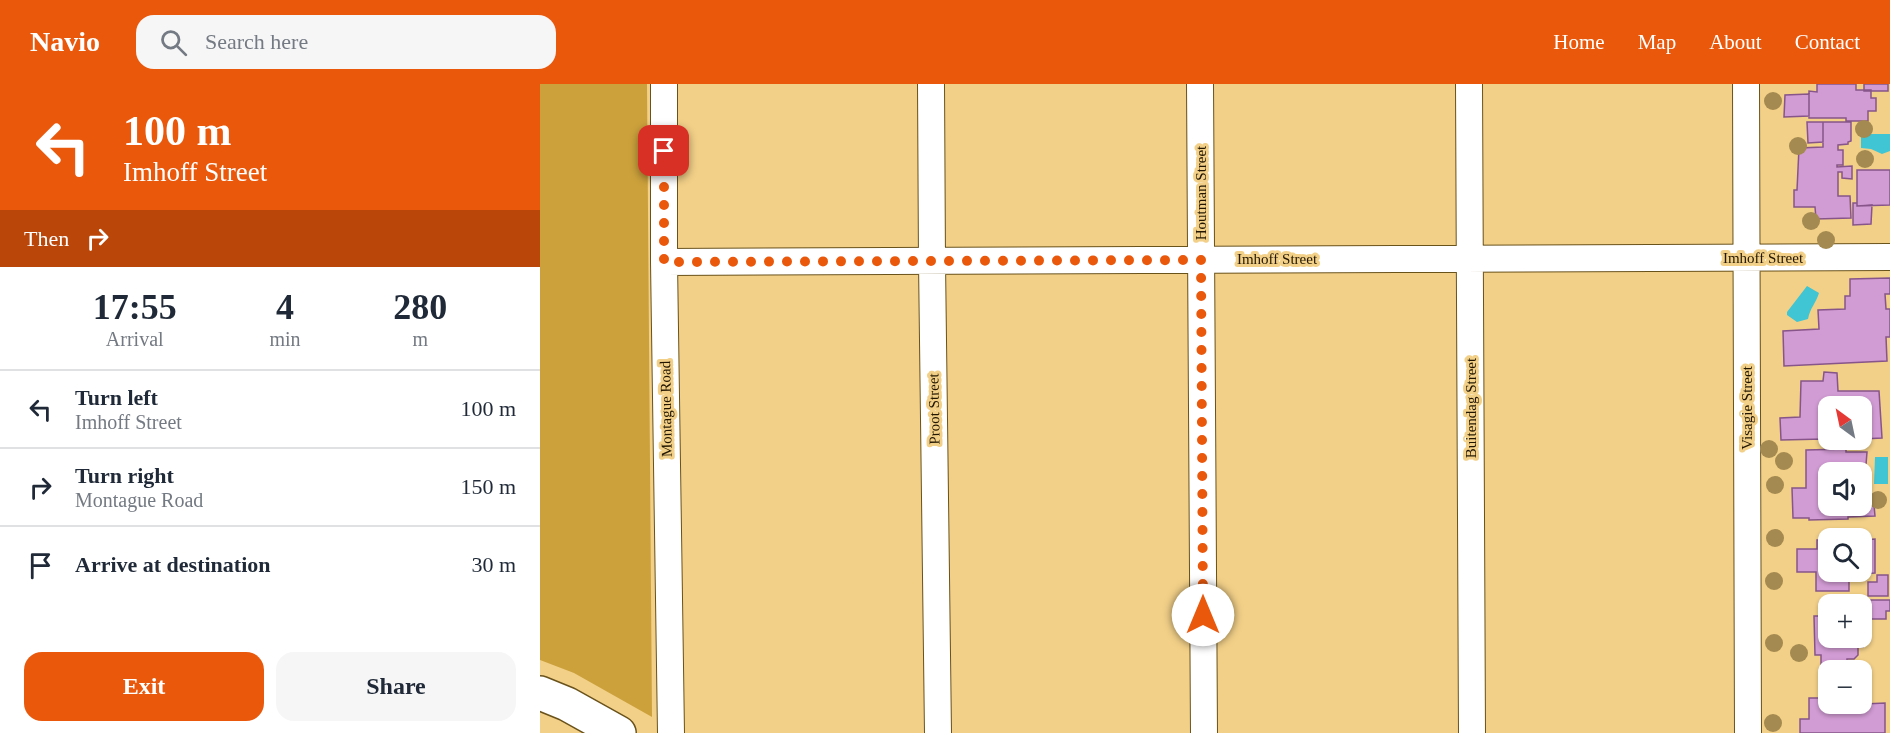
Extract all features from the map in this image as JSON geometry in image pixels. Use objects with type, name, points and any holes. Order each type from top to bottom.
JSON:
[{"type":"street","name":"Montague Road","points":[[664,84],[664,262],[671,733]]},
{"type":"street","name":"Proot Street","points":[[931,84],[939,733]]},
{"type":"street","name":"Houtman Street","points":[[1200,84],[1204,733]]},
{"type":"street","name":"Buitendag Street","points":[[1468,84],[1472,733]]},
{"type":"street","name":"Visagie Street","points":[[1746,84],[1748,733]]},
{"type":"street","name":"Imhoff Street","points":[[664,262],[1890,257]]},
{"type":"street","points":[[540,693],[567,704],[619,733]]},
{"type":"shaded area","points":[[540,84],[647,84],[652,717],[574,673],[540,660]]},
{"type":"water","points":[[1861,134],[1890,134],[1890,151],[1882,154],[1861,148]]},
{"type":"water","points":[[1807,286],[1819,293],[1808,319],[1797,322],[1787,315],[1787,312]]},
{"type":"water","points":[[1875,457],[1888,457],[1888,484],[1874,484]]},
{"type":"building","points":[[1817,84],[1856,84],[1856,90],[1871,90],[1871,98],[1876,98],[1876,111],[1868,111],[1868,121],[1846,121],[1846,118],[1809,118],[1809,91],[1817,92]]},
{"type":"building","points":[[1864,84],[1888,84],[1888,91],[1864,91]]},
{"type":"building","points":[[1809,94],[1809,116],[1784,117],[1785,95]]},
{"type":"building","points":[[1807,122],[1823,122],[1823,142],[1808,143]]},
{"type":"building","points":[[1823,122],[1851,122],[1851,141],[1848,144],[1838,145],[1838,150],[1843,150],[1843,165],[1837,165],[1837,167],[1852,166],[1852,179],[1842,178],[1842,172],[1838,172],[1838,196],[1850,196],[1851,218],[1816,219],[1815,207],[1794,207],[1799,148],[1823,147]]},
{"type":"building","points":[[1857,170],[1890,170],[1890,205],[1857,206]]},
{"type":"building","points":[[1853,203],[1857,203],[1857,206],[1872,205],[1871,224],[1853,225]]},
{"type":"building","points":[[1890,278],[1890,294],[1885,294],[1886,309],[1890,309],[1890,337],[1886,337],[1887,361],[1784,366],[1783,331],[1819,329],[1818,310],[1845,309],[1845,296],[1850,296],[1850,279]]},
{"type":"building","points":[[1824,372],[1837,373],[1838,391],[1879,391],[1882,438],[1872,438],[1872,396],[1818,396],[1818,439],[1781,440],[1780,418],[1800,417],[1801,381],[1823,381]]},
{"type":"building","points":[[1806,450],[1867,452],[1866,462],[1818,462],[1818,516],[1872,516],[1872,505],[1874,505],[1875,516],[1809,520],[1809,518],[1793,518],[1792,488],[1806,488]]},
{"type":"building","points":[[1872,539],[1875,539],[1875,573],[1872,573]]},
{"type":"building","points":[[1817,540],[1818,582],[1849,582],[1849,591],[1816,591],[1816,572],[1797,572],[1797,549],[1817,549]]},
{"type":"building","points":[[1877,575],[1888,575],[1888,596],[1868,594],[1868,582],[1877,582]]},
{"type":"building","points":[[1872,600],[1890,600],[1890,611],[1886,611],[1886,619],[1872,619]]},
{"type":"building","points":[[1814,616],[1818,616],[1818,648],[1858,648],[1858,655],[1854,659],[1821,660],[1821,655],[1815,655]]},
{"type":"building","points":[[1809,698],[1818,698],[1818,714],[1872,714],[1872,704],[1885,703],[1885,733],[1800,733],[1800,719],[1809,719]]},
{"type":"route","points":[[664,151],[664,262],[1201,260],[1203,615]]}]
